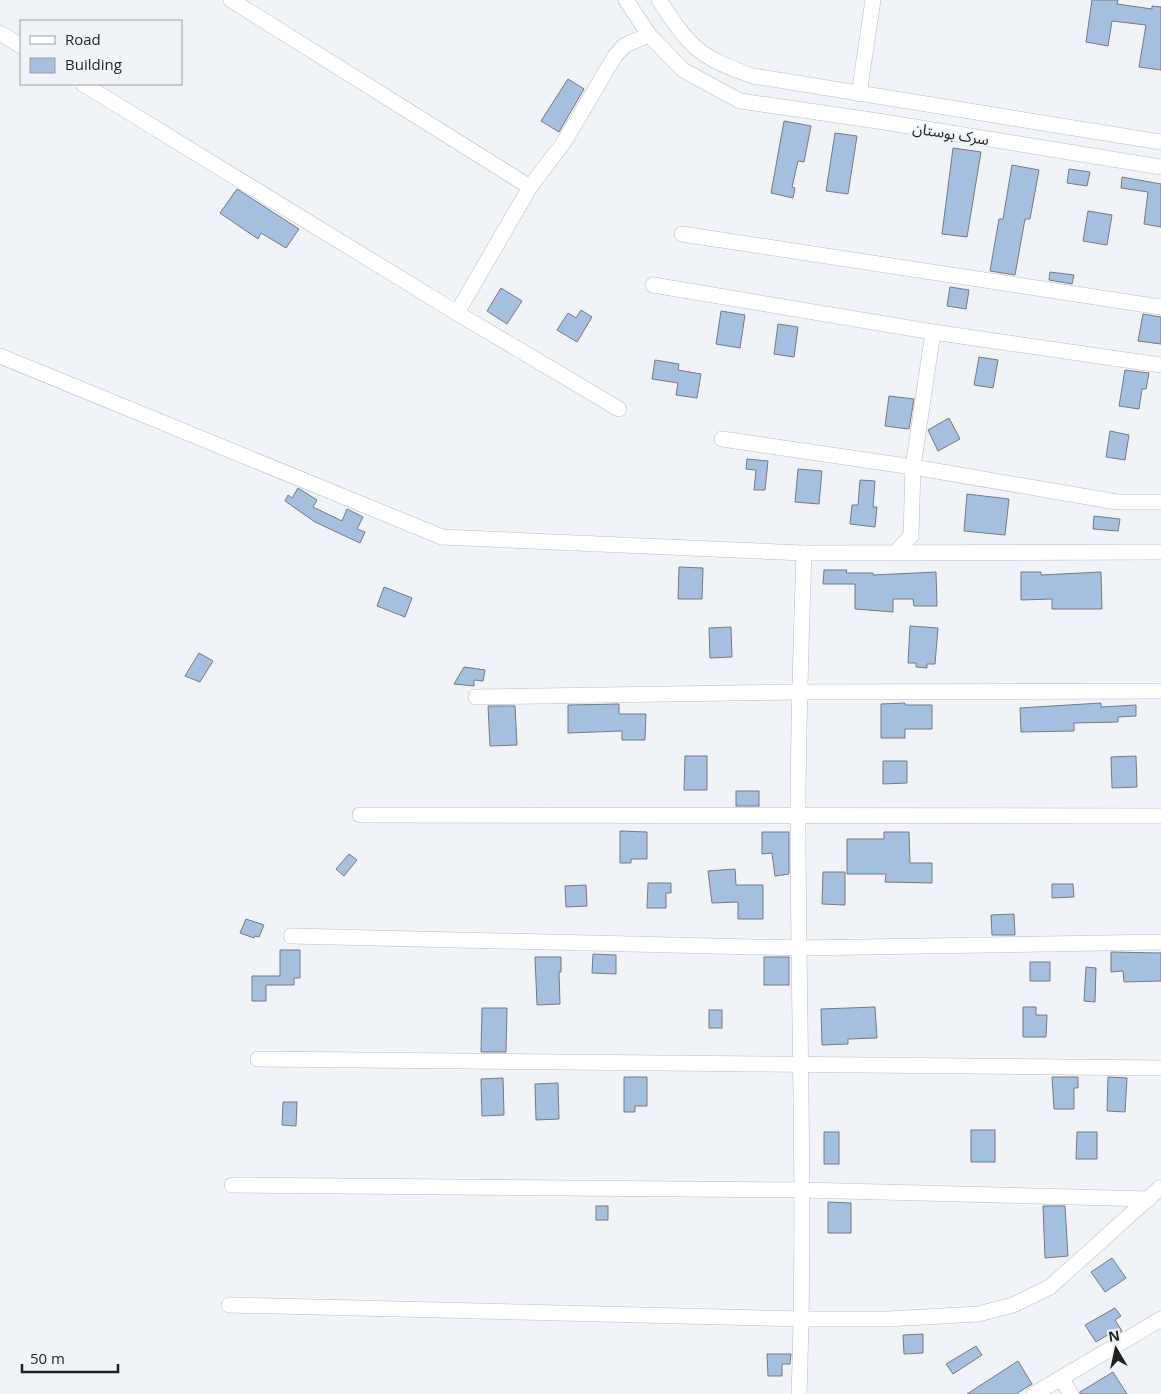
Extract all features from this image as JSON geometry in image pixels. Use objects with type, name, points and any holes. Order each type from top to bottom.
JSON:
[{"type":"street","points":[[230,0],[530,188]]},
{"type":"street","points":[[626,0],[649,35],[683,70],[740,101],[753,76]]},
{"type":"street","name":"سرک بوستان","points":[[659,0],[690,44],[706,57],[753,76],[1161,142]]},
{"type":"street","points":[[859,94],[873,0]]},
{"type":"street","points":[[0,33],[20,45]]},
{"type":"street","points":[[457,314],[530,188],[564,142],[615,56],[625,45],[649,35]]},
{"type":"street","points":[[84,85],[457,314],[619,409]]},
{"type":"street","name":"سرک بوستان","points":[[740,101],[878,121],[1161,167]]},
{"type":"street","points":[[682,234],[1161,307]]},
{"type":"street","points":[[653,285],[933,332],[1161,365]]},
{"type":"street","points":[[896,552],[910,536],[913,467],[933,332]]},
{"type":"street","points":[[0,356],[442,537],[804,553],[1161,552]]},
{"type":"street","points":[[722,439],[913,467],[1117,502],[1161,502]]},
{"type":"street","points":[[799,1394],[802,1319],[803,1190],[798,817],[799,692],[804,553]]},
{"type":"street","points":[[476,697],[799,692],[1161,691]]},
{"type":"street","points":[[360,815],[1161,816]]},
{"type":"street","points":[[291,936],[800,948],[1161,942]]},
{"type":"street","points":[[258,1059],[1161,1068]]},
{"type":"street","points":[[232,1185],[803,1190],[1149,1199]]},
{"type":"street","points":[[229,1305],[802,1319],[888,1319],[978,1314],[1013,1305],[1050,1287],[1161,1187]]},
{"type":"street","points":[[1034,1394],[1161,1319]]},
{"type":"street","points":[[1060,1378],[1071,1394]]},
{"type":"building","points":[[1092,0],[1118,0],[1117,4],[1152,9],[1152,6],[1161,7],[1161,70],[1139,67],[1146,25],[1112,21],[1108,46],[1086,42]]},
{"type":"building","points":[[568,79],[584,89],[559,132],[541,121]]},
{"type":"building","points":[[784,121],[811,126],[804,162],[798,161],[792,187],[795,188],[793,198],[771,193]]},
{"type":"building","points":[[835,133],[857,136],[848,194],[826,191]]},
{"type":"building","points":[[953,148],[981,152],[967,237],[942,234]]},
{"type":"building","points":[[1012,165],[1039,170],[1030,219],[1025,219],[1015,275],[990,271],[999,219],[1003,219]]},
{"type":"building","points":[[1069,169],[1090,172],[1087,186],[1067,183]]},
{"type":"building","points":[[1122,177],[1161,184],[1161,227],[1144,224],[1148,192],[1121,188]]},
{"type":"building","points":[[237,189],[299,229],[286,248],[261,233],[258,239],[220,213]]},
{"type":"building","points":[[1088,211],[1112,215],[1107,245],[1083,241]]},
{"type":"building","points":[[1050,272],[1074,275],[1072,284],[1049,280]]},
{"type":"building","points":[[950,287],[969,290],[966,309],[947,306]]},
{"type":"building","points":[[501,288],[522,301],[507,324],[487,311]]},
{"type":"building","points":[[581,310],[592,317],[577,342],[557,330],[568,313],[576,318]]},
{"type":"building","points":[[721,311],[745,315],[740,348],[716,344]]},
{"type":"building","points":[[1143,314],[1161,317],[1161,344],[1138,341]]},
{"type":"building","points":[[778,324],[798,327],[794,357],[774,354]]},
{"type":"building","points":[[979,357],[998,360],[993,388],[974,385]]},
{"type":"building","points":[[655,360],[679,364],[678,370],[701,374],[697,398],[676,395],[678,383],[652,379]]},
{"type":"building","points":[[1125,370],[1149,373],[1146,389],[1142,389],[1139,409],[1119,406]]},
{"type":"building","points":[[889,396],[914,399],[909,429],[885,426]]},
{"type":"building","points":[[949,418],[960,439],[938,451],[928,430]]},
{"type":"building","points":[[1110,431],[1129,435],[1125,460],[1106,457]]},
{"type":"building","points":[[747,459],[768,461],[765,490],[754,490],[756,470],[746,469]]},
{"type":"building","points":[[798,469],[822,471],[819,504],[795,502]]},
{"type":"building","points":[[860,480],[875,481],[873,507],[877,507],[875,527],[850,524],[852,505],[858,505]]},
{"type":"building","points":[[298,488],[317,500],[313,507],[342,521],[347,509],[363,517],[357,529],[365,532],[360,543],[315,522],[285,501],[288,495],[292,498]]},
{"type":"building","points":[[967,494],[1009,499],[1005,535],[964,531]]},
{"type":"building","points":[[1094,516],[1120,519],[1118,531],[1093,529]]},
{"type":"building","points":[[679,567],[703,568],[702,599],[678,599]]},
{"type":"building","points":[[824,570],[847,570],[846,573],[873,573],[873,575],[936,572],[937,606],[914,606],[913,599],[893,599],[893,612],[855,609],[855,584],[823,584]]},
{"type":"building","points":[[1021,572],[1041,572],[1041,575],[1101,572],[1102,609],[1052,609],[1052,599],[1021,600]]},
{"type":"building","points":[[384,587],[412,598],[405,617],[377,606]]},
{"type":"building","points":[[910,626],[938,628],[935,664],[927,664],[927,668],[916,667],[916,663],[908,663]]},
{"type":"building","points":[[731,627],[732,657],[710,658],[709,628]]},
{"type":"building","points":[[199,653],[213,661],[200,682],[185,676]]},
{"type":"building","points":[[464,667],[485,670],[483,681],[474,680],[474,686],[454,684]]},
{"type":"building","points":[[905,703],[905,705],[932,705],[932,729],[905,729],[905,738],[881,738],[881,704]]},
{"type":"building","points":[[1101,703],[1101,707],[1136,705],[1136,716],[1118,717],[1118,722],[1074,723],[1074,731],[1021,732],[1020,708]]},
{"type":"building","points":[[619,704],[619,714],[646,714],[645,740],[622,740],[622,731],[568,733],[568,705]]},
{"type":"building","points":[[488,706],[515,706],[517,745],[490,746]]},
{"type":"building","points":[[685,756],[707,756],[707,790],[684,790]]},
{"type":"building","points":[[1136,756],[1137,787],[1112,788],[1111,757]]},
{"type":"building","points":[[883,761],[907,761],[907,783],[883,784]]},
{"type":"building","points":[[736,791],[759,791],[759,806],[736,806]]},
{"type":"building","points":[[620,831],[647,832],[647,859],[631,859],[631,863],[620,863]]},
{"type":"building","points":[[762,832],[789,832],[789,874],[775,876],[772,853],[762,854]]},
{"type":"building","points":[[884,832],[909,832],[910,863],[932,863],[932,883],[885,882],[886,874],[847,874],[847,839],[884,839]]},
{"type":"building","points":[[349,854],[357,860],[344,876],[336,869]]},
{"type":"building","points":[[735,869],[736,885],[763,885],[763,919],[738,919],[738,902],[712,903],[708,871]]},
{"type":"building","points":[[823,872],[845,872],[845,905],[822,904]]},
{"type":"building","points":[[648,883],[671,883],[671,893],[666,893],[666,908],[647,908]]},
{"type":"building","points":[[1052,884],[1073,884],[1074,897],[1052,898]]},
{"type":"building","points":[[586,885],[587,906],[566,907],[565,886]]},
{"type":"building","points":[[1014,914],[1015,935],[992,935],[991,915]]},
{"type":"building","points":[[246,919],[264,925],[259,937],[255,936],[254,938],[240,933]]},
{"type":"building","points":[[280,950],[300,950],[300,978],[294,978],[294,985],[266,985],[266,1001],[252,1001],[252,976],[280,976]]},
{"type":"building","points":[[1111,952],[1161,953],[1161,981],[1124,982],[1123,971],[1111,972]]},
{"type":"building","points":[[593,954],[616,955],[616,974],[592,973]]},
{"type":"building","points":[[535,957],[561,957],[561,972],[559,972],[560,1004],[537,1005]]},
{"type":"building","points":[[764,957],[789,957],[789,985],[764,985]]},
{"type":"building","points":[[1030,962],[1050,962],[1050,981],[1030,981]]},
{"type":"building","points":[[1086,967],[1096,968],[1095,1002],[1084,1001]]},
{"type":"building","points":[[875,1007],[877,1038],[848,1039],[848,1044],[822,1045],[821,1009]]},
{"type":"building","points":[[1023,1007],[1036,1007],[1036,1015],[1047,1015],[1046,1037],[1023,1037]]},
{"type":"building","points":[[482,1008],[507,1008],[506,1052],[481,1052]]},
{"type":"building","points":[[709,1010],[722,1010],[722,1028],[709,1028]]},
{"type":"building","points":[[624,1077],[647,1077],[647,1106],[635,1106],[635,1112],[624,1112]]},
{"type":"building","points":[[1052,1077],[1078,1077],[1078,1088],[1074,1088],[1074,1109],[1054,1109]]},
{"type":"building","points":[[1108,1077],[1127,1078],[1125,1112],[1107,1111]]},
{"type":"building","points":[[503,1078],[504,1115],[482,1116],[481,1079]]},
{"type":"building","points":[[558,1083],[559,1119],[536,1120],[535,1084]]},
{"type":"building","points":[[283,1102],[297,1102],[296,1126],[282,1125]]},
{"type":"building","points":[[971,1130],[995,1130],[995,1162],[971,1162]]},
{"type":"building","points":[[824,1132],[839,1132],[839,1164],[824,1164]]},
{"type":"building","points":[[1077,1132],[1097,1132],[1097,1159],[1076,1159]]},
{"type":"building","points":[[828,1202],[851,1203],[851,1233],[828,1233]]},
{"type":"building","points":[[596,1206],[608,1206],[608,1220],[596,1220]]},
{"type":"building","points":[[1043,1206],[1065,1206],[1068,1256],[1045,1258]]},
{"type":"building","points":[[1112,1258],[1126,1278],[1105,1292],[1091,1272]]},
{"type":"building","points":[[1115,1308],[1121,1316],[1115,1320],[1122,1331],[1113,1336],[1111,1333],[1096,1342],[1085,1325]]},
{"type":"building","points":[[923,1334],[923,1353],[904,1354],[903,1335]]},
{"type":"building","points":[[976,1346],[982,1355],[953,1374],[946,1364]]},
{"type":"building","points":[[767,1354],[791,1354],[790,1364],[782,1364],[782,1376],[768,1376]]},
{"type":"building","points":[[1018,1361],[1032,1384],[1016,1394],[967,1394]]},
{"type":"building","points":[[1113,1372],[1127,1394],[1080,1394],[1080,1392]]}]
